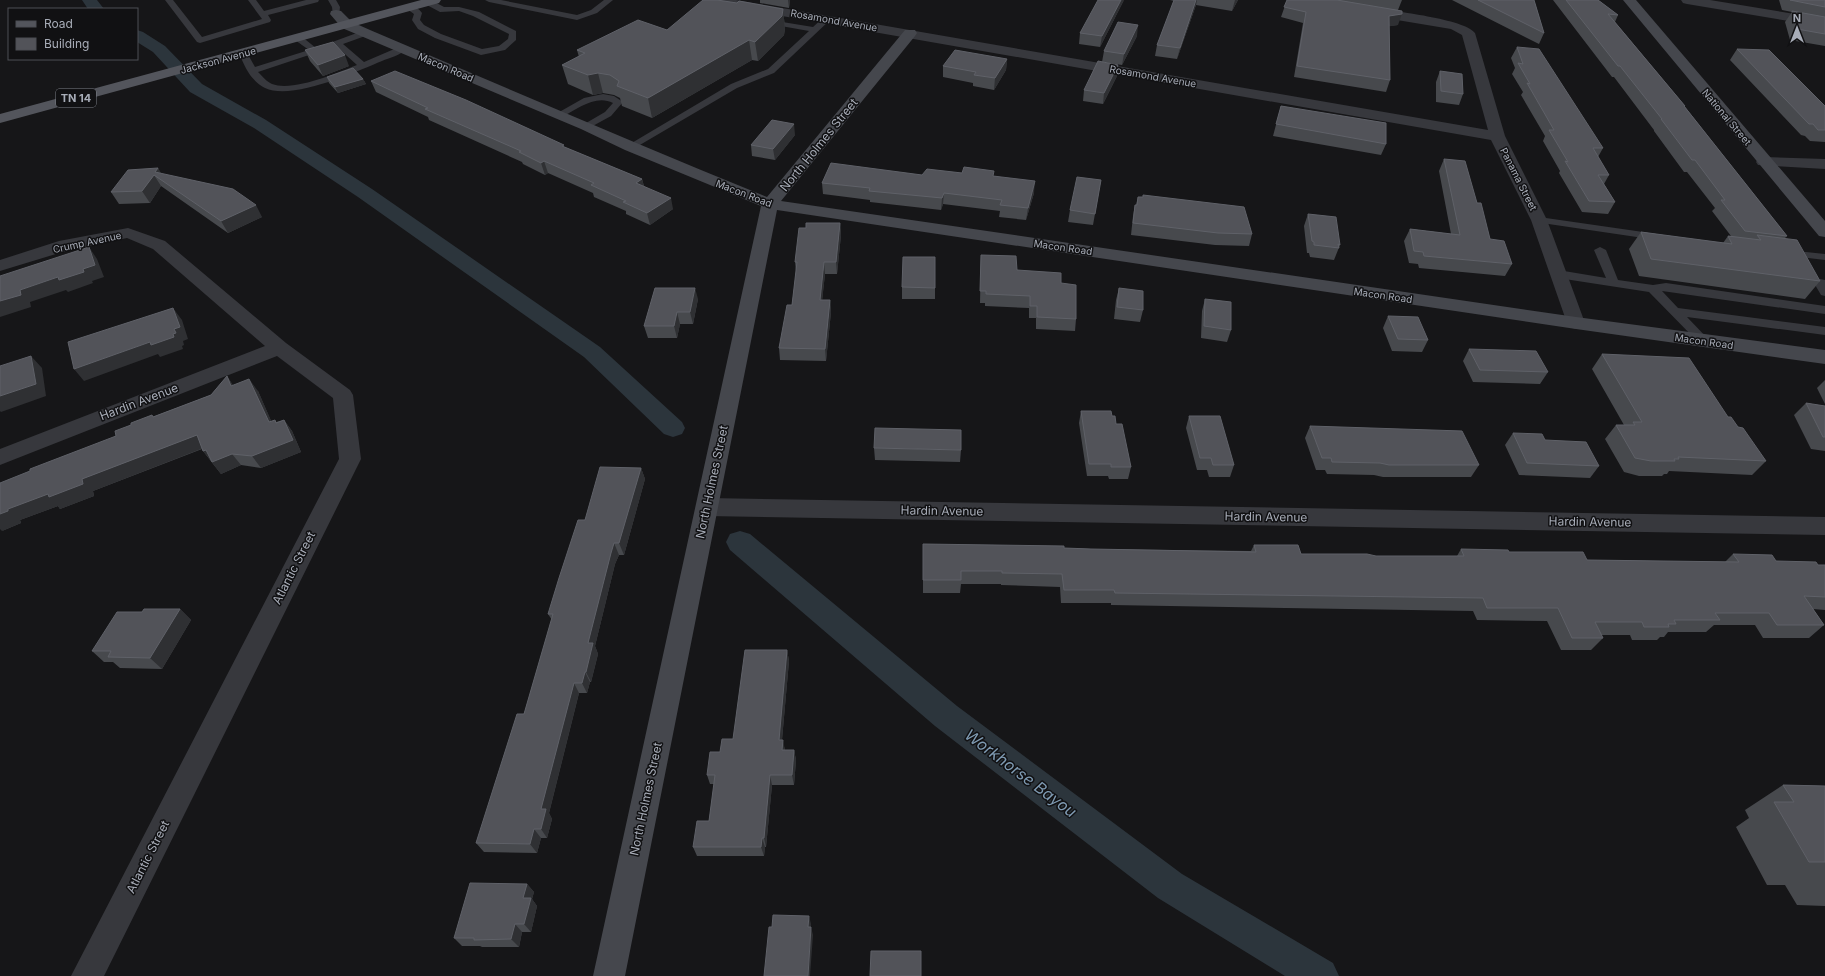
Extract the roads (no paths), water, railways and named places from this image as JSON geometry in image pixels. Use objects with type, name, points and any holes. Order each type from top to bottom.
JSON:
[{"type":"main road","name":"Jackson Avenue","points":[[196,52],[388,0]]},
{"type":"main road","name":"National Street","points":[[1629,0],[1764,162],[1825,232]]},
{"type":"main road","name":"Jackson Avenue","points":[[0,119],[431,1]]},
{"type":"main road","name":"Macon Road","points":[[336,14],[347,25],[586,126],[630,147],[770,204],[1576,323],[1825,357]]},
{"type":"main road","name":"North Holmes Street","points":[[610,976],[770,204],[910,33]]},
{"type":"street","points":[[1687,0],[1825,23]]},
{"type":"street","name":"Rosamond Avenue","points":[[710,1],[910,33],[1497,136]]},
{"type":"street","name":"Panama Street","points":[[1364,10],[1455,26],[1468,33],[1497,136],[1539,220],[1576,323]]},
{"type":"street","points":[[1764,162],[1825,164]]},
{"type":"street","name":"Crump Avenue","points":[[0,266],[65,245],[128,233]]},
{"type":"street","name":"Atlantic Street","points":[[87,976],[350,459],[343,395],[279,348],[159,245],[128,233]]},
{"type":"street","name":"Hardin Avenue","points":[[0,457],[279,348]]},
{"type":"street","name":"Hardin Avenue","points":[[707,507],[1825,526]]},
{"type":"lane","points":[[169,0],[200,40],[267,20],[262,14],[257,3]]},
{"type":"lane","points":[[262,14],[315,0]]},
{"type":"lane","points":[[332,0],[336,7],[336,14]]},
{"type":"lane","points":[[488,0],[577,18],[599,9],[609,0]]},
{"type":"lane","points":[[410,7],[418,13],[416,20],[421,27],[438,36],[481,52],[502,48],[512,40],[513,33],[498,24],[476,14],[464,11],[443,10],[431,1]]},
{"type":"lane","points":[[630,147],[734,86],[771,71],[827,19]]},
{"type":"lane","points":[[762,20],[816,30]]},
{"type":"lane","points":[[251,71],[338,44],[366,33]]},
{"type":"lane","points":[[298,38],[315,51]]},
{"type":"lane","points":[[338,44],[363,66]]},
{"type":"lane","points":[[242,53],[251,71],[259,79],[270,86],[296,88],[363,66],[402,49]]},
{"type":"lane","points":[[559,115],[587,100],[605,97],[614,99],[618,102],[606,115],[586,126]]},
{"type":"lane","points":[[1539,220],[1665,238]]},
{"type":"lane","points":[[1600,250],[1614,283]]},
{"type":"lane","points":[[1776,252],[1825,257]]},
{"type":"lane","points":[[1558,274],[1652,288],[1666,287],[1825,310]]},
{"type":"lane","points":[[1825,284],[1820,283],[1825,292]]},
{"type":"lane","points":[[1652,288],[1704,341]]},
{"type":"lane","points":[[1674,310],[1825,331]]},
{"type":"waterway","points":[[89,0],[95,8]]},
{"type":"waterway","points":[[138,36],[159,49],[196,88],[260,124],[365,193],[592,352],[673,428]]},
{"type":"waterway","name":"Workhorse Bayou","points":[[740,542],[946,716],[1170,886],[1320,976]]}]
